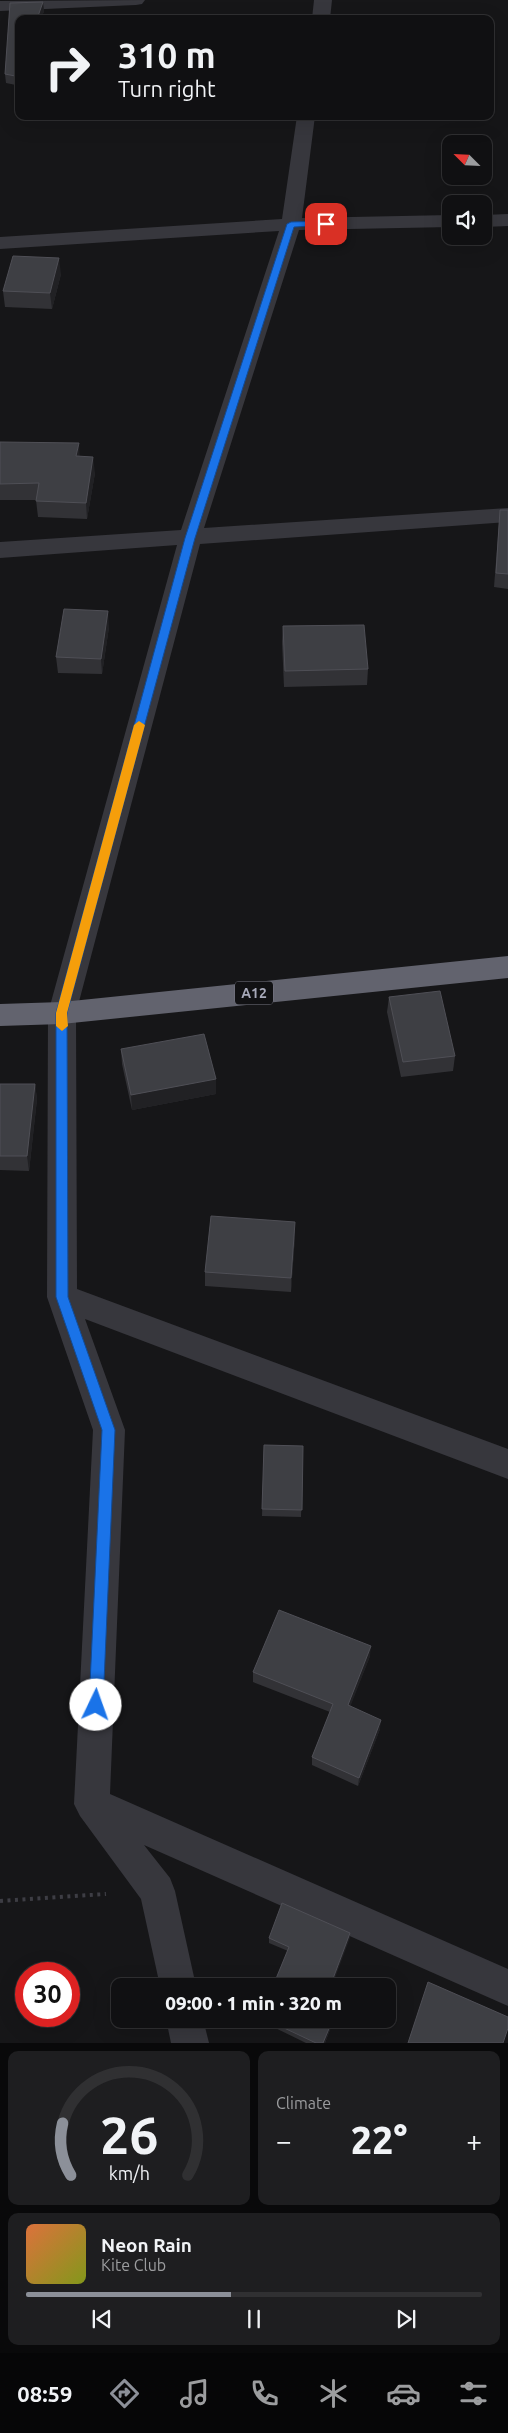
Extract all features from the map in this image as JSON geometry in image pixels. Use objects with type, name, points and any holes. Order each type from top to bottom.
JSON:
[{"type":"highway","name":"A12","points":[[0,1015],[62,1013],[508,967]]},
{"type":"street","points":[[0,6],[136,0]]},
{"type":"street","points":[[322,15],[324,0]]},
{"type":"street","points":[[176,1978],[157,1891],[92,1804],[109,1430],[62,1297],[62,1013],[190,538],[291,224],[305,120]]},
{"type":"street","points":[[492,221],[508,220]]},
{"type":"street","points":[[0,244],[291,224],[442,221]]},
{"type":"street","points":[[0,550],[508,515]]},
{"type":"street","points":[[62,1297],[508,1464]]},
{"type":"street","points":[[92,1804],[508,1988]]},
{"type":"street","points":[[187,2028],[190,2043]]},
{"type":"path","points":[[0,1902],[157,1891]]},
{"type":"building","points":[[43,2],[38,15],[15,15],[15,76],[5,74],[10,3]]},
{"type":"building","points":[[13,256],[59,258],[50,293],[3,291]]},
{"type":"building","points":[[0,442],[79,443],[76,456],[93,457],[86,503],[36,501],[39,483],[0,484]]},
{"type":"building","points":[[500,510],[508,510],[508,574],[496,573]]},
{"type":"building","points":[[64,609],[108,611],[101,659],[56,657]]},
{"type":"building","points":[[364,625],[368,669],[285,671],[283,626]]},
{"type":"building","points":[[440,991],[455,1056],[403,1062],[389,997]]},
{"type":"building","points":[[204,1034],[216,1079],[131,1095],[121,1049]]},
{"type":"building","points":[[0,1084],[35,1084],[27,1156],[0,1156]]},
{"type":"building","points":[[211,1216],[295,1222],[291,1278],[205,1272]]},
{"type":"building","points":[[264,1445],[303,1446],[302,1510],[262,1509]]},
{"type":"building","points":[[279,1610],[371,1646],[348,1705],[381,1720],[359,1778],[312,1757],[333,1704],[253,1672]]},
{"type":"building","points":[[282,1903],[350,1933],[333,1978],[276,1978],[289,1947],[269,1938]]},
{"type":"building","points":[[428,1982],[508,2017],[508,2028],[503,2043],[408,2043]]},
{"type":"building","points":[[284,2028],[329,2028],[323,2043],[316,2043]]},
{"type":"slow traffic","points":[[62,1026],[62,1013],[139,725]]},
{"type":"route","points":[[96,1705],[109,1430],[62,1297],[62,1013],[190,538],[291,224],[326,224]]}]
